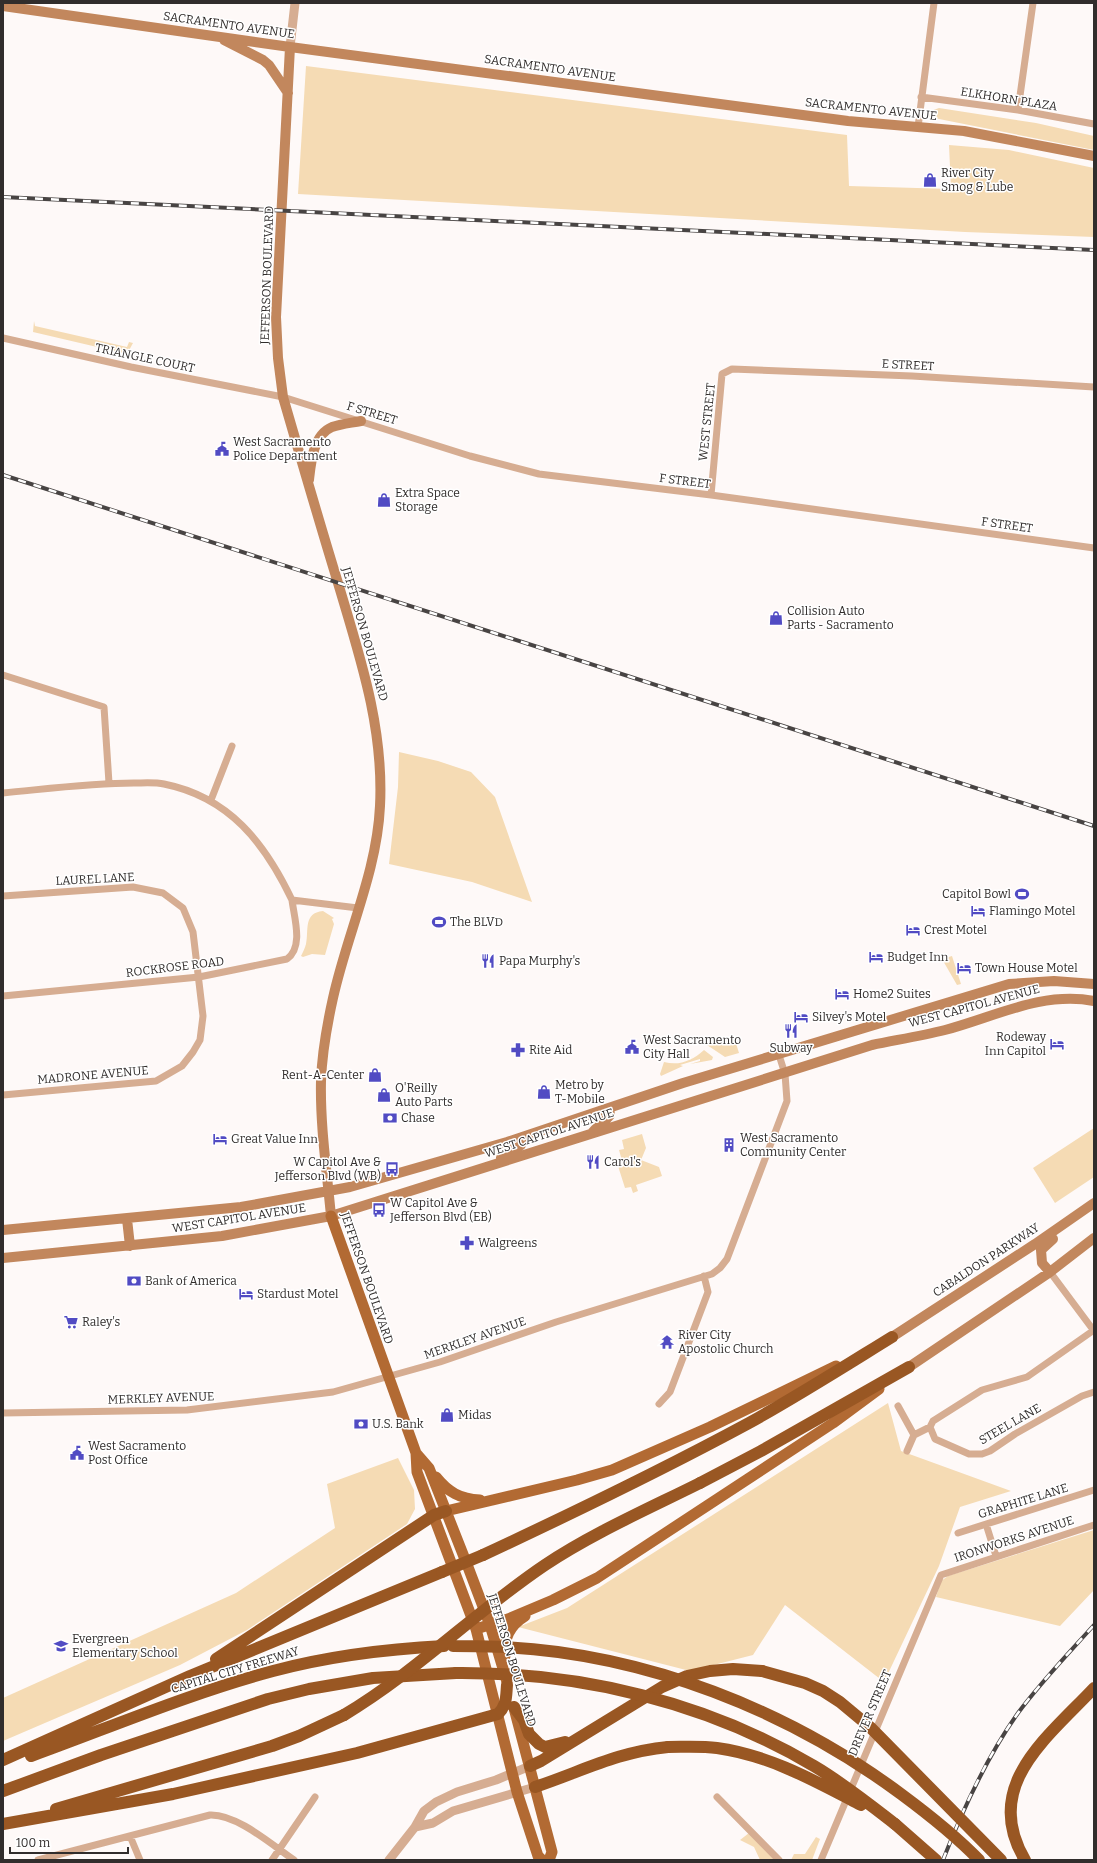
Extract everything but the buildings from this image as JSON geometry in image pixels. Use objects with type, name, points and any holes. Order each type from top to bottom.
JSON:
[{"type":"highway","points":[[3,1760],[190,1676],[483,1555],[579,1510],[692,1454],[812,1387],[892,1337]]},
{"type":"highway","points":[[3,1824],[272,1746],[299,1736],[344,1715],[399,1679],[545,1565],[598,1535],[761,1451],[909,1367]]},
{"type":"highway","points":[[190,1676],[434,1516],[446,1511]]},
{"type":"highway","name":"CAPITAL CITY FREEWAY","points":[[3,1765],[224,1686],[273,1671],[354,1654],[453,1646],[505,1647],[568,1654],[666,1676],[715,1692],[766,1713],[831,1747],[870,1771],[930,1816],[979,1860]]},
{"type":"highway","points":[[530,1766],[578,1739],[662,1687],[687,1676],[710,1671],[733,1669],[762,1671],[805,1683],[823,1691],[840,1702],[870,1727],[1001,1860]]},
{"type":"highway","points":[[3,1791],[268,1699],[309,1689],[373,1678],[456,1672],[512,1674],[573,1680],[637,1694],[686,1709],[746,1732],[795,1756],[846,1787],[895,1824],[936,1860]]},
{"type":"highway","points":[[3,1824],[173,1794],[357,1753],[498,1714],[504,1708],[507,1685]]},
{"type":"highway","points":[[1025,1860],[1018,1848],[1011,1826],[1010,1804],[1013,1789],[1024,1764],[1037,1748],[1094,1688]]},
{"type":"highway","points":[[514,1707],[524,1720],[529,1734],[539,1744],[546,1747],[554,1746],[578,1739]]},
{"type":"highway","points":[[535,1787],[609,1758],[630,1753],[668,1747],[717,1748],[758,1757],[780,1765],[830,1789],[895,1824]]},
{"type":"main road","name":"SACRAMENTO AVENUE","points":[[3,6],[290,47],[848,121],[964,131],[1094,156]]},
{"type":"main road","points":[[218,37],[263,60],[269,66],[288,94]]},
{"type":"main road","name":"JEFFERSON BOULEVARD","points":[[290,47],[276,317],[278,358],[283,397],[363,665],[374,710],[380,755],[380,806],[376,838],[334,992],[322,1058],[321,1083],[331,1216],[387,1377],[416,1453],[417,1472],[476,1629],[517,1792],[538,1856],[542,1860]]},
{"type":"main road","points":[[309,486],[311,460],[320,437],[324,432],[332,427],[360,421]]},
{"type":"main road","name":"WEST CAPITOL AVENUE","points":[[3,1230],[241,1207],[350,1187],[439,1163],[683,1083],[1009,984],[1054,980],[1094,984]]},
{"type":"main road","name":"WEST CAPITOL AVENUE","points":[[3,1258],[227,1236],[331,1216],[592,1133],[785,1074],[872,1045],[945,1030],[1038,1001],[1066,998],[1094,1002]]},
{"type":"main road","points":[[592,1133],[609,1117],[609,1108]]},
{"type":"main road","points":[[491,1165],[521,1145],[522,1137]]},
{"type":"main road","points":[[1050,1272],[1042,1263],[1040,1257],[1043,1246],[1078,1222],[1091,1206]]},
{"type":"main road","name":"CABALDON PARKWAY","points":[[892,1337],[1091,1206]]},
{"type":"main road","points":[[127,1219],[130,1246]]},
{"type":"main road","points":[[476,1629],[554,1600],[622,1563],[833,1423],[909,1367],[1050,1272],[1094,1238]]},
{"type":"main road","points":[[446,1511],[577,1480],[612,1470],[768,1400],[892,1337]]},
{"type":"main road","name":"JEFFERSON BOULEVARD","points":[[416,1453],[429,1468],[490,1625],[514,1707],[552,1852],[549,1860]]},
{"type":"main road","points":[[429,1468],[445,1488],[459,1497],[479,1500],[503,1498]]},
{"type":"main road","points":[[503,1668],[506,1638],[512,1626],[525,1616],[545,1607],[554,1600]]},
{"type":"street","points":[[290,47],[295,3]]},
{"type":"street","points":[[918,127],[934,3]]},
{"type":"street","points":[[1018,110],[1033,3]]},
{"type":"street","name":"ELKHORN PLAZA","points":[[921,97],[1018,110],[1094,124]]},
{"type":"street","name":"TRIANGLE COURT","points":[[3,338],[131,367],[283,397]]},
{"type":"street","name":"E STREET","points":[[722,374],[732,369],[777,370],[1094,387]]},
{"type":"street","name":"WEST STREET","points":[[711,495],[722,374]]},
{"type":"street","name":"F STREET","points":[[283,397],[470,456],[539,474],[711,495],[1094,548]]},
{"type":"street","points":[[3,675],[104,707],[109,783]]},
{"type":"street","points":[[210,800],[232,746]]},
{"type":"street","points":[[3,793],[109,783],[163,783],[188,790],[210,800],[238,821],[261,846],[278,871],[292,900],[358,908]]},
{"type":"street","name":"LAUREL LANE","points":[[3,896],[133,886],[163,893],[183,908],[192,932],[200,977]]},
{"type":"street","name":"ROCKROSE ROAD","points":[[3,996],[200,977],[278,961],[293,954],[296,942],[292,900]]},
{"type":"street","name":"MADRONE AVENUE","points":[[3,1095],[156,1081],[170,1074],[182,1066],[200,1040],[203,1016],[200,977]]},
{"type":"street","name":"MERKLEY AVENUE","points":[[3,1413],[187,1410],[333,1392],[440,1362],[556,1322],[704,1276],[720,1268],[727,1259],[787,1101],[785,1074],[779,1055]]},
{"type":"street","points":[[907,1450],[914,1435],[930,1426],[933,1421],[982,1390],[1027,1377],[1094,1330],[1050,1272]]},
{"type":"street","points":[[659,1404],[670,1392],[708,1292],[704,1276]]},
{"type":"street","name":"STEEL LANE","points":[[930,1426],[935,1440],[970,1454],[982,1454],[990,1451],[1015,1434],[1082,1396],[1094,1392]]},
{"type":"street","points":[[898,1406],[914,1435]]},
{"type":"street","name":"GRAPHITE LANE","points":[[958,1533],[1094,1490]]},
{"type":"street","points":[[986,1524],[996,1556]]},
{"type":"street","name":"IRONWORKS AVENUE","points":[[941,1574],[1094,1525]]},
{"type":"street","name":"DREVER STREET","points":[[821,1860],[941,1574]]},
{"type":"street","points":[[389,1860],[415,1827],[424,1811],[436,1802],[457,1792],[496,1780],[530,1766]]},
{"type":"street","points":[[415,1827],[433,1823],[453,1811],[535,1787]]},
{"type":"street","points":[[272,1860],[315,1797]]},
{"type":"street","points":[[717,1797],[779,1860]]},
{"type":"street","points":[[38,1860],[210,1815],[221,1815],[239,1823],[294,1860]]},
{"type":"street","points":[[130,1836],[140,1860]]},
{"type":"shaded area","points":[[306,66],[847,135],[849,186],[951,189],[949,145],[1009,150],[1094,168],[1094,237],[965,232],[298,194]]},
{"type":"shaded area","points":[[939,108],[1036,123],[1094,136],[1094,150],[929,117],[928,112]]},
{"type":"shaded area","points":[[34,321],[35,326],[127,347],[129,342],[133,343],[127,354],[33,332]]},
{"type":"shaded area","points":[[399,752],[438,761],[471,772],[495,797],[532,902],[472,882],[389,864],[398,787]]},
{"type":"shaded area","points":[[323,911],[334,918],[332,919],[334,924],[325,955],[312,954],[303,957],[301,956],[306,944],[308,923],[312,915]]},
{"type":"shaded area","points":[[952,956],[961,984],[957,985],[942,959]]},
{"type":"shaded area","points":[[719,1036],[720,1041],[734,1037],[739,1053],[725,1057],[707,1045],[710,1039]]},
{"type":"shaded area","points":[[704,1050],[713,1057],[712,1060],[690,1064],[700,1061],[700,1059],[680,1065],[683,1066],[661,1076],[660,1074],[664,1062],[685,1062]]},
{"type":"shaded area","points":[[1094,1128],[1094,1177],[1055,1203],[1033,1168]]},
{"type":"shaded area","points":[[642,1134],[646,1148],[641,1160],[659,1167],[662,1176],[636,1185],[638,1191],[633,1193],[631,1187],[625,1188],[618,1166],[623,1164],[619,1150],[624,1149],[622,1140]]},
{"type":"shaded area","points":[[888,1403],[901,1451],[1011,1491],[960,1507],[939,1566],[884,1682],[785,1605],[753,1655],[690,1671],[518,1627],[567,1608]]},
{"type":"shaded area","points":[[398,1458],[414,1490],[415,1509],[407,1524],[247,1630],[180,1665],[3,1741],[3,1698],[236,1593],[335,1528],[327,1484]]},
{"type":"shaded area","points":[[1094,1530],[1094,1590],[1060,1626],[936,1597],[941,1581],[948,1576]]},
{"type":"shaded area","points":[[749,1833],[775,1860],[760,1860],[754,1847],[740,1840]]},
{"type":"shaded area","points":[[816,1837],[820,1839],[812,1860],[791,1860],[794,1854],[805,1854]]},
{"type":"railway","points":[[3,197],[1094,250]]},
{"type":"railway","points":[[3,475],[1094,826]]},
{"type":"railway","points":[[943,1860],[976,1784],[1006,1730],[1036,1690],[1094,1625]]},
{"type":"place","name":"River City Smog & Lube","points":[[930,180]]},
{"type":"place","name":"West Sacramento Police Department","points":[[222,449]]},
{"type":"place","name":"Extra Space Storage","points":[[384,500]]},
{"type":"place","name":"Collision Auto Parts - Sacramento","points":[[776,618]]},
{"type":"place","name":"Capitol Bowl","points":[[1022,894]]},
{"type":"place","name":"Flamingo Motel","points":[[978,911]]},
{"type":"place","name":"The BLVD","points":[[439,922]]},
{"type":"place","name":"Crest Motel","points":[[913,930]]},
{"type":"place","name":"Budget Inn","points":[[876,957]]},
{"type":"place","name":"Papa Murphy's","points":[[488,961]]},
{"type":"place","name":"Town House Motel","points":[[964,968]]},
{"type":"place","name":"Home2 Suites","points":[[842,994]]},
{"type":"place","name":"Silvey's Motel","points":[[801,1017]]},
{"type":"place","name":"Subway","points":[[791,1031]]},
{"type":"place","name":"Rodeway Inn Capitol","points":[[1057,1044]]},
{"type":"place","name":"West Sacramento City Hall","points":[[632,1047]]},
{"type":"place","name":"Rite Aid","points":[[518,1050]]},
{"type":"place","name":"Rent-A-Center","points":[[375,1075]]},
{"type":"place","name":"Metro by T-Mobile","points":[[544,1092]]},
{"type":"place","name":"O'Reilly Auto Parts","points":[[384,1095]]},
{"type":"place","name":"Chase","points":[[390,1118]]},
{"type":"place","name":"Great Value Inn","points":[[220,1139]]},
{"type":"place","name":"West Sacramento Community Center","points":[[729,1145]]},
{"type":"place","name":"Carol's","points":[[593,1162]]},
{"type":"place","name":"W Capitol Ave & Jefferson Blvd (WB)","points":[[392,1169]]},
{"type":"place","name":"W Capitol Ave & Jefferson Blvd (EB)","points":[[379,1210]]},
{"type":"place","name":"Walgreens","points":[[467,1243]]},
{"type":"place","name":"Bank of America","points":[[134,1281]]},
{"type":"place","name":"Stardust Motel","points":[[246,1294]]},
{"type":"place","name":"Raley's","points":[[71,1322]]},
{"type":"place","name":"River City Apostolic Church","points":[[667,1342]]},
{"type":"place","name":"Midas","points":[[447,1415]]},
{"type":"place","name":"U.S. Bank","points":[[361,1424]]},
{"type":"place","name":"West Sacramento Post Office","points":[[77,1453]]},
{"type":"place","name":"Evergreen Elementary School","points":[[61,1646]]}]
